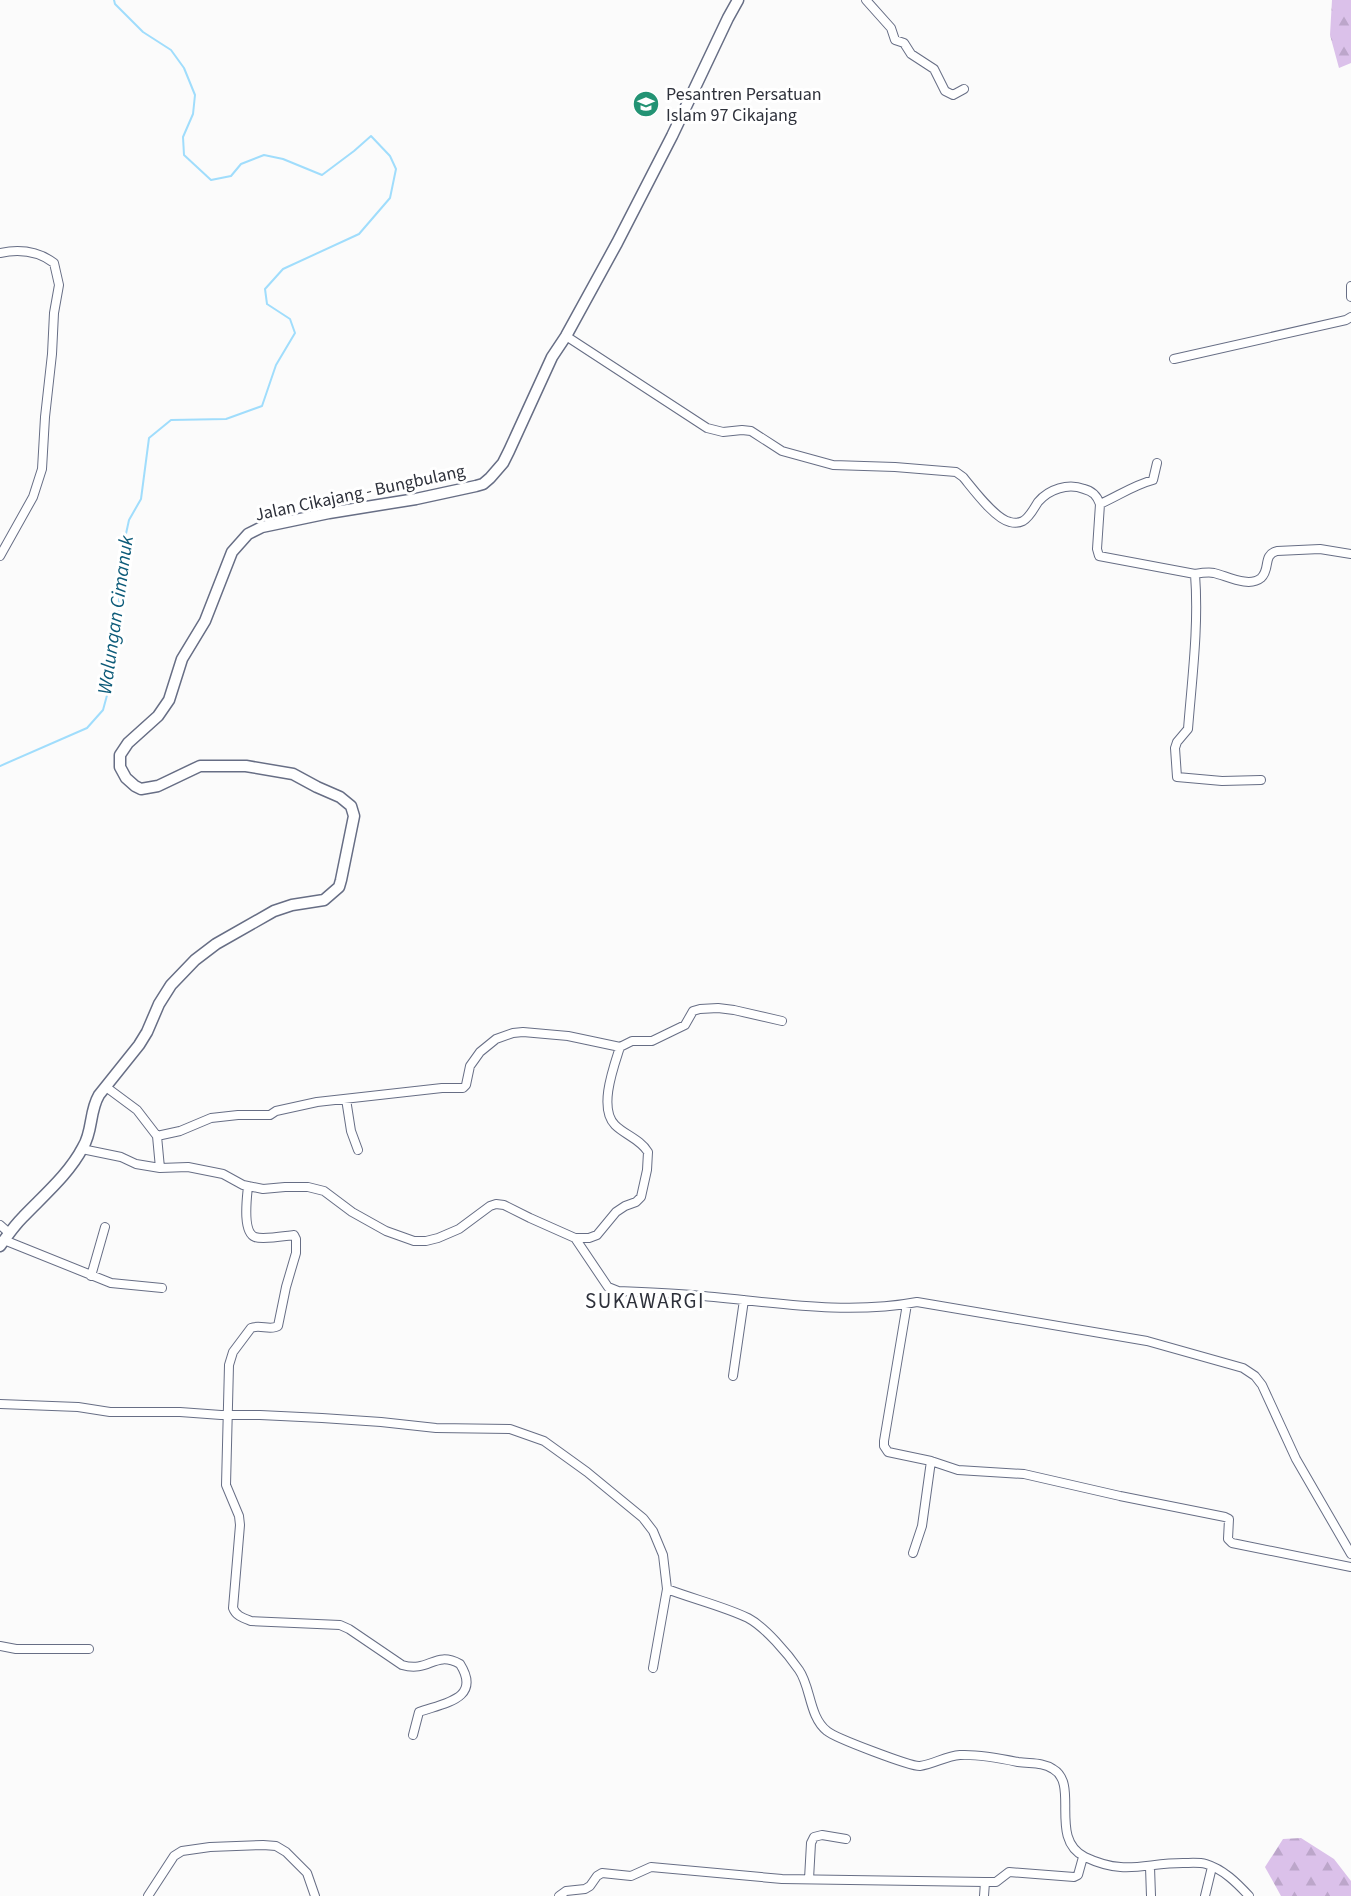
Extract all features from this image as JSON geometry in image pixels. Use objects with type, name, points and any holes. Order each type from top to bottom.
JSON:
[{"type":"main road","name":"Jalan Cikajang - Bungbulang","points":[[3,1236],[54,1186],[82,1149],[88,1138],[94,1104],[139,1046],[159,1004],[171,985],[195,960],[216,944],[274,911],[292,905],[317,902],[329,897],[339,887],[352,830],[353,810],[340,797],[317,788],[293,774],[246,766],[200,766],[158,786],[141,789],[126,778],[120,767],[120,755],[128,743],[158,716],[170,700],[182,659],[205,621],[232,552],[242,538],[256,530],[277,524],[459,491],[483,484],[502,463],[552,357],[617,243],[738,0]]},
{"type":"street","points":[[866,0],[891,28],[895,40],[904,43],[911,54],[934,69],[945,91],[953,95],[964,89]]},
{"type":"street","points":[[0,253],[26,252],[47,258],[54,263],[59,285],[54,313],[42,469],[33,497],[0,556]]},
{"type":"street","points":[[1351,286],[1351,297]]},
{"type":"street","points":[[1174,359],[1351,317]]},
{"type":"street","points":[[566,336],[704,426],[723,432],[752,431],[782,451],[833,465],[956,472],[1000,517],[1011,522],[1017,523],[1026,519],[1050,491],[1080,487],[1090,490],[1098,498],[1100,504],[1097,549],[1099,556],[1195,574],[1214,573],[1236,580],[1254,581],[1262,577],[1267,558],[1272,552],[1291,549],[1320,549],[1351,554]]},
{"type":"street","points":[[1100,504],[1119,496],[1137,484],[1153,480],[1157,463]]},
{"type":"street","points":[[1195,574],[1196,631],[1188,729],[1175,748],[1177,777],[1222,781],[1262,780]]},
{"type":"street","points":[[157,1136],[180,1131],[211,1118],[270,1115],[289,1107],[346,1099],[442,1088],[463,1088],[466,1085],[470,1066],[480,1052],[496,1039],[513,1033],[568,1036],[620,1047],[632,1041],[652,1041],[685,1024],[693,1011],[700,1009],[734,1010],[782,1021]]},
{"type":"street","points":[[82,1149],[120,1157],[136,1164],[160,1168],[188,1167],[223,1174],[248,1186],[263,1189],[308,1187],[324,1191],[352,1212],[386,1231],[414,1241],[438,1238],[459,1228],[496,1204],[504,1205],[575,1238],[589,1238],[597,1235],[616,1212],[636,1202],[643,1191],[648,1152],[643,1145],[615,1125],[610,1119],[608,1110],[612,1071],[620,1047]]},
{"type":"street","points":[[106,1087],[137,1110],[157,1136],[160,1168]]},
{"type":"street","points":[[346,1099],[351,1131],[358,1150]]},
{"type":"street","points":[[248,1186],[246,1206],[250,1233],[260,1237],[295,1236],[296,1253],[278,1326],[273,1329],[253,1327],[230,1358],[226,1485],[240,1525],[232,1602],[235,1612],[251,1621],[340,1625],[402,1665],[420,1667],[446,1658],[460,1664],[466,1678],[462,1696],[419,1712],[413,1735]]},
{"type":"street","points":[[92,1276],[105,1227]]},
{"type":"street","points":[[3,1236],[92,1276],[120,1285],[162,1288]]},
{"type":"street","points":[[575,1238],[608,1287],[618,1292],[691,1294],[837,1308],[888,1307],[917,1302],[943,1305],[1148,1341],[1243,1368],[1255,1376],[1262,1385],[1296,1459],[1351,1554]]},
{"type":"street","points":[[734,1376],[744,1300]]},
{"type":"street","points":[[907,1304],[884,1446],[892,1453],[931,1461],[958,1470],[1024,1474],[1225,1517],[1229,1519],[1229,1540],[1232,1543],[1351,1566]]},
{"type":"street","points":[[2,1406],[78,1407],[110,1412],[260,1415],[344,1419],[436,1428],[510,1429],[544,1442],[587,1472],[643,1518],[653,1531],[663,1555],[667,1588],[653,1668]]},
{"type":"street","points":[[913,1553],[922,1526],[931,1461]]},
{"type":"street","points":[[667,1588],[750,1619],[773,1638],[799,1670],[817,1717],[827,1731],[900,1762],[919,1767],[960,1755],[1043,1764],[1056,1770],[1064,1784],[1064,1823],[1069,1840],[1083,1857],[1114,1868],[1150,1867],[1170,1863],[1204,1864],[1226,1874],[1249,1896]]},
{"type":"street","points":[[0,1646],[16,1649],[90,1649]]},
{"type":"street","points":[[809,1879],[811,1843],[814,1837],[822,1835],[846,1839]]},
{"type":"street","points":[[148,1896],[174,1856],[182,1851],[210,1847],[263,1845],[276,1846],[286,1852],[307,1873],[315,1896]]},
{"type":"street","points":[[559,1896],[566,1892],[585,1889],[602,1873],[631,1876],[651,1867],[782,1879],[996,1882],[1009,1872],[1074,1877],[1078,1875],[1083,1857]]},
{"type":"street","points":[[1150,1867],[1151,1896]]},
{"type":"street","points":[[1205,1896],[1212,1867]]},
{"type":"street","points":[[984,1896],[985,1882]]},
{"type":"green space","points":[[1332,0],[1351,0],[1351,63],[1339,68],[1330,35]]},
{"type":"green space","points":[[1301,1838],[1334,1859],[1351,1881],[1351,1896],[1281,1896],[1265,1867],[1283,1839]]},
{"type":"waterway","name":"Walungan Cimanuk","points":[[0,766],[87,728],[103,710],[109,688],[117,633],[122,552],[129,520],[141,499],[149,438],[171,420],[226,419],[262,406],[276,365],[295,333],[290,319],[267,304],[265,289],[283,269],[359,234],[390,198],[396,169],[390,156],[371,136],[322,175],[283,159],[264,155],[241,164],[231,176],[211,180],[184,155],[183,137],[193,114],[195,95],[184,68],[171,50],[143,32],[115,4],[114,0]]},
{"type":"place","name":"Pesantren Persatuan Islam 97 Cikajang","points":[[646,104]]},
{"type":"district","name":"SUKAWARGI","points":[[645,1301]]}]
